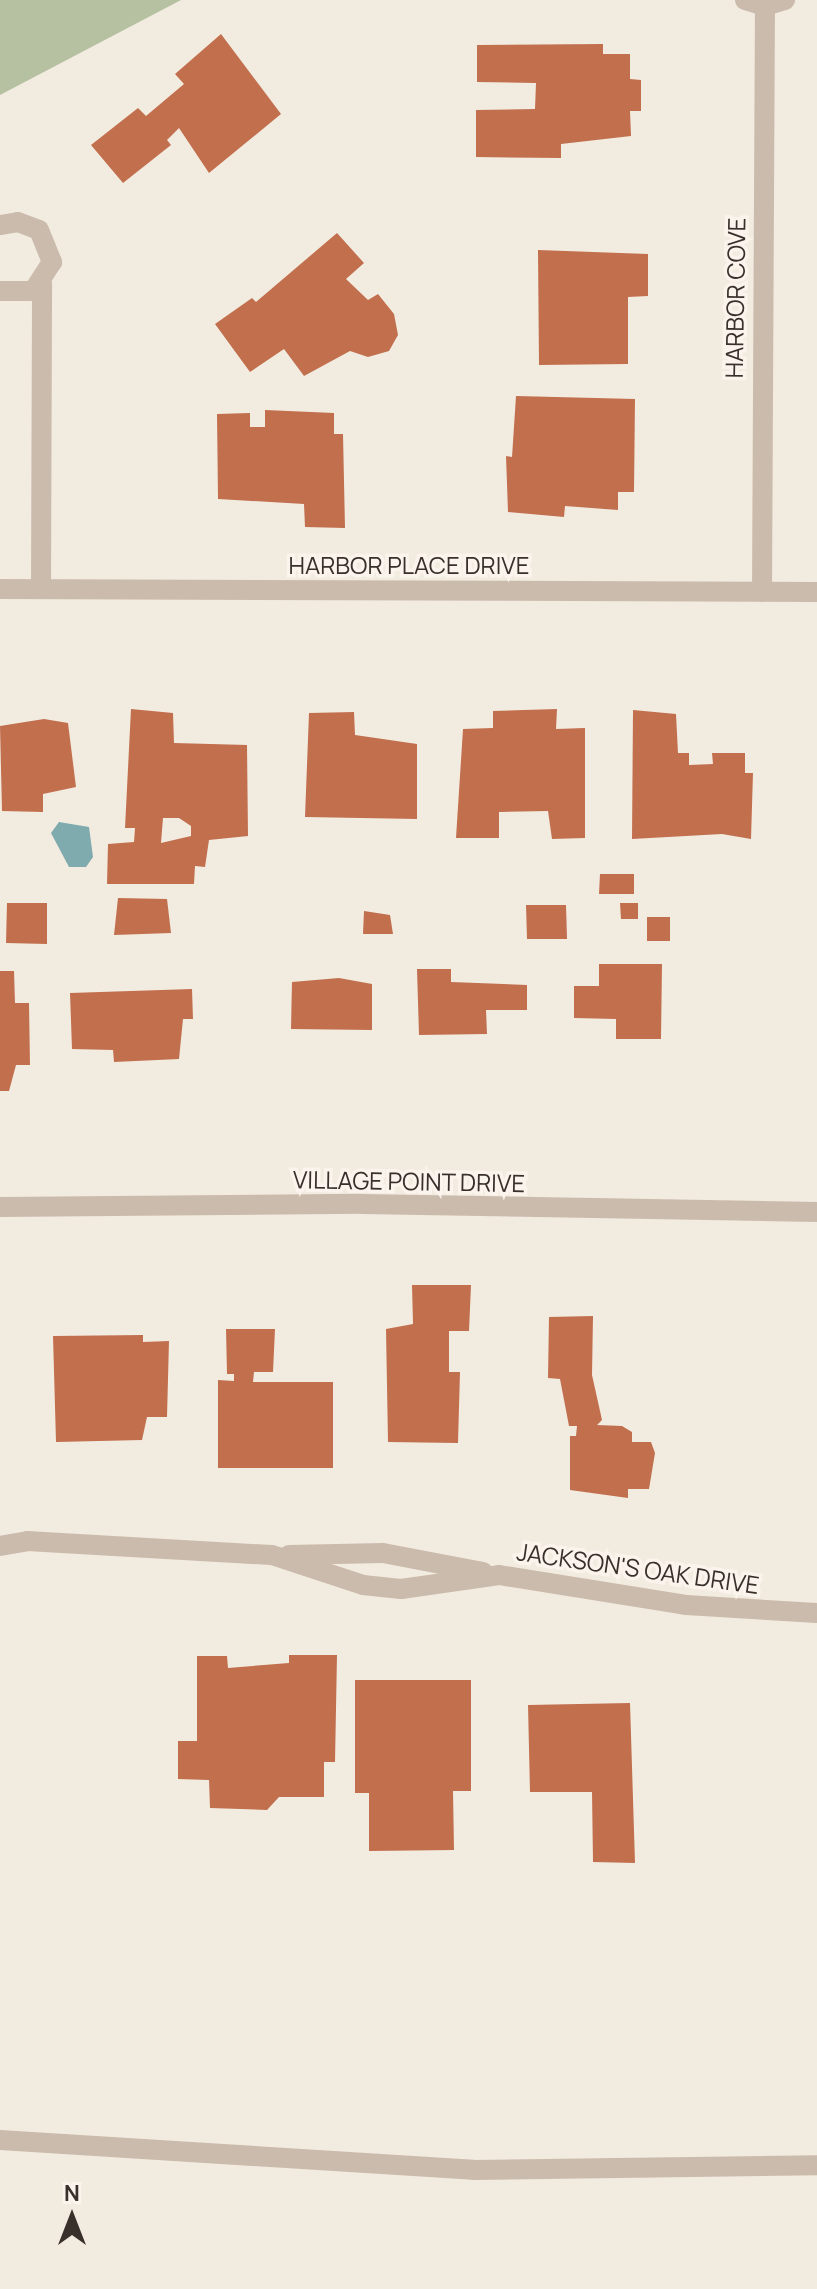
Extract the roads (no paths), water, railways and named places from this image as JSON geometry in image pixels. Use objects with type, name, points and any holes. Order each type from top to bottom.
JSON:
[{"type":"street","name":"HARBOR COVE","points":[[745,0],[775,3],[762,592]]},
{"type":"street","points":[[0,225],[29,224],[47,239],[52,262],[42,283],[41,588]]},
{"type":"street","points":[[0,291],[21,294],[42,283]]},
{"type":"street","name":"HARBOR PLACE DRIVE","points":[[0,589],[817,592]]},
{"type":"street","name":"VILLAGE POINT DRIVE","points":[[0,1207],[362,1204],[817,1212]]},
{"type":"street","name":"JACKSON'S OAK DRIVE","points":[[0,1546],[27,1541],[272,1555],[383,1553],[686,1605],[817,1613]]},
{"type":"street","name":"JACKSON'S OAK DRIVE","points":[[272,1555],[363,1585],[401,1589],[499,1575]]},
{"type":"street","points":[[0,2140],[473,2170],[817,2165]]},
{"type":"water","points":[[59,822],[89,827],[93,857],[86,867],[69,867],[51,833]]}]
